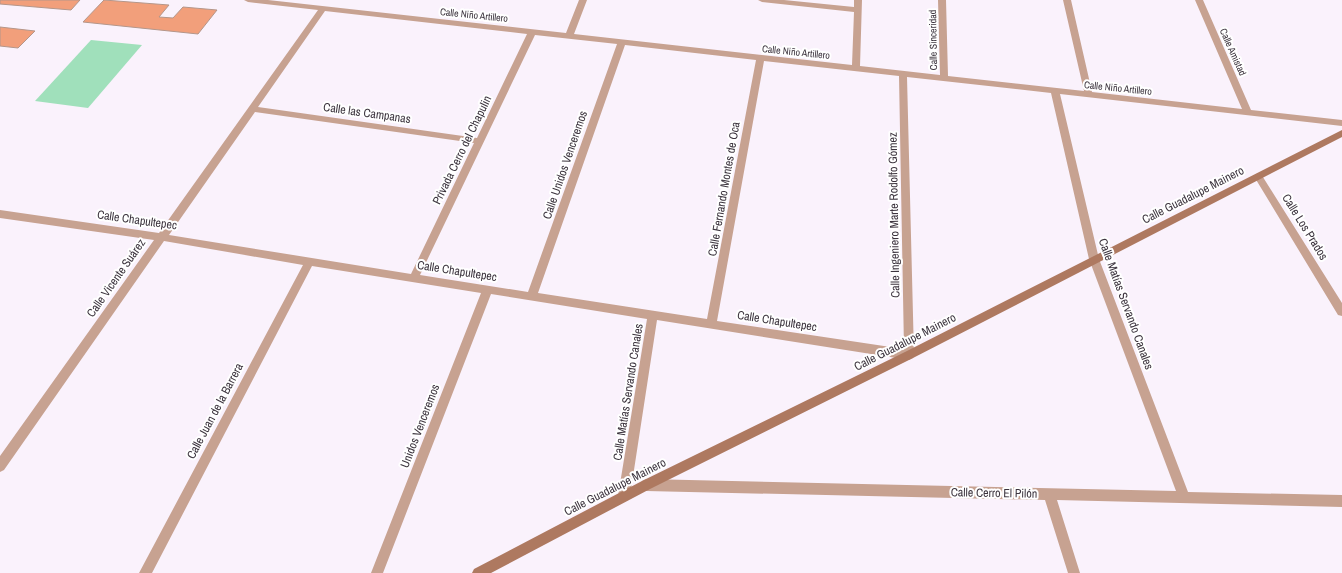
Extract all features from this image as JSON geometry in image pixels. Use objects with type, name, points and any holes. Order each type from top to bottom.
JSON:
[{"type":"street","name":"Calle Niño Artillero","points":[[248,0],[273,1],[856,69],[1342,123]]},
{"type":"street","points":[[569,36],[583,0]]},
{"type":"street","points":[[762,0],[857,10]]},
{"type":"street","points":[[856,69],[858,0]]},
{"type":"street","name":"Calle Sinceridad","points":[[942,0],[944,79]]},
{"type":"street","points":[[1067,0],[1089,95]]},
{"type":"street","name":"Calle Amistad","points":[[1199,0],[1248,113]]},
{"type":"street","name":"Calle Vicente Suárez","points":[[0,466],[323,8]]},
{"type":"street","name":"Privada Cerro del Chapulin","points":[[414,277],[532,32]]},
{"type":"street","name":"Calle Unidos Venceremos","points":[[532,296],[622,42]]},
{"type":"street","name":"Calle Fernando Montes de Oca","points":[[711,324],[760,58]]},
{"type":"street","name":"Calle Ingeniero Marte Rodolfo Gómez","points":[[903,74],[909,355]]},
{"type":"street","name":"Calle Matías Servando Canales","points":[[1055,91],[1094,259],[1184,498]]},
{"type":"street","name":"Calle las Campanas","points":[[252,110],[479,141]]},
{"type":"street","name":"Calle Guadalupe Mainero","points":[[478,573],[624,496],[909,355],[1342,133]]},
{"type":"street","name":"Calle Los Prados","points":[[1258,176],[1342,312]]},
{"type":"street","name":"Calle Chapultepec","points":[[1,216],[161,237],[309,262],[414,277],[909,355]]},
{"type":"street","name":"Calle Juan de la Barrera","points":[[144,573],[309,262]]},
{"type":"street","name":"Unidos Venceremos","points":[[377,573],[488,289]]},
{"type":"street","name":"Calle Matías Servando Canales","points":[[624,496],[653,315]]},
{"type":"street","name":"Calle Cerro El Pilón","points":[[646,485],[1342,501]]},
{"type":"street","points":[[1049,494],[1074,573]]},
{"type":"green space","points":[[91,40],[142,45],[88,108],[35,101]]},
{"type":"building","points":[[0,0],[80,0],[71,10],[0,4]]},
{"type":"building","points":[[104,0],[169,5],[159,17],[173,18],[183,7],[217,10],[198,34],[83,22]]},
{"type":"building","points":[[0,27],[35,31],[18,48],[0,46]]}]
